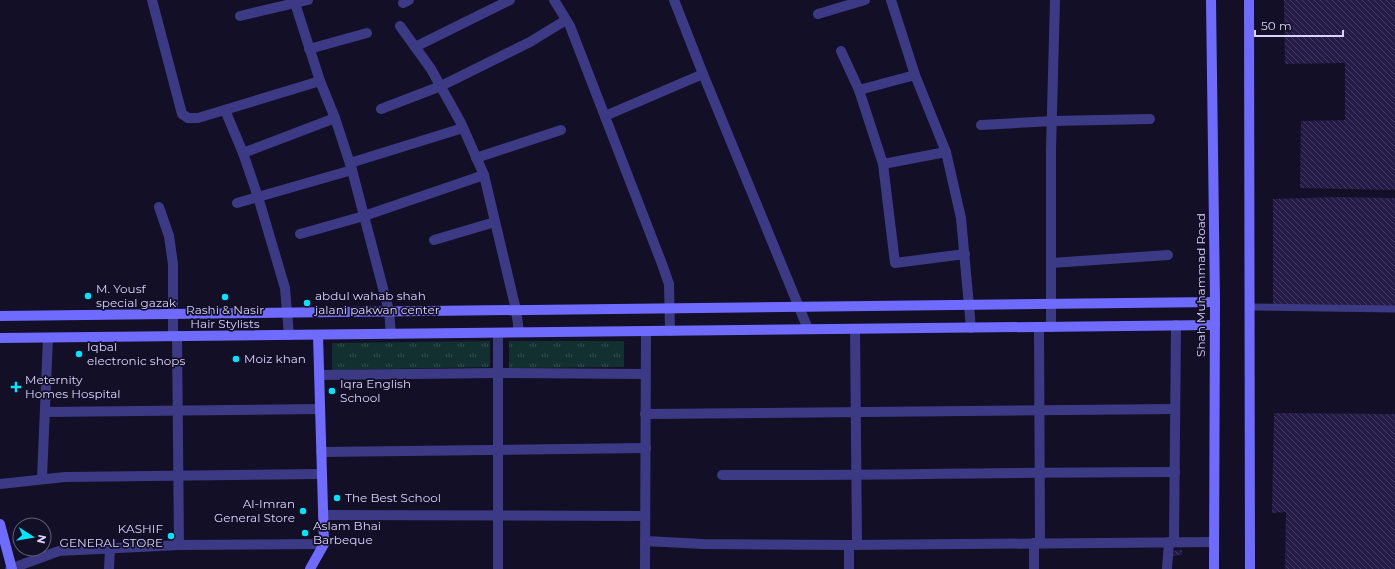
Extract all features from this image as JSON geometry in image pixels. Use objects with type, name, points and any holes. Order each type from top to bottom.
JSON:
[{"type":"street","points":[[152,0],[182,114],[188,118],[198,118],[320,81]]},
{"type":"street","points":[[240,16],[294,2],[308,0]]},
{"type":"street","points":[[415,47],[510,0]]},
{"type":"street","points":[[554,0],[570,26],[662,264],[669,284],[670,331]]},
{"type":"street","points":[[674,0],[808,329]]},
{"type":"street","points":[[818,14],[865,0]]},
{"type":"street","points":[[891,0],[915,75],[946,152],[961,218],[971,328]]},
{"type":"street","points":[[1052,327],[1052,121],[1055,0]]},
{"type":"street","name":"Shah Muhammad Road","points":[[1211,0],[1215,302],[1214,569]]},
{"type":"street","points":[[1249,0],[1250,569]]},
{"type":"street","points":[[294,2],[320,81],[335,118],[351,167],[390,312],[391,334]]},
{"type":"street","points":[[381,109],[441,86],[530,42],[566,20]]},
{"type":"street","points":[[400,26],[431,69],[441,86],[463,128],[484,175],[516,310],[519,332]]},
{"type":"street","points":[[309,49],[367,33]]},
{"type":"street","points":[[841,51],[859,90],[883,164],[895,263],[964,254]]},
{"type":"street","points":[[605,116],[703,74]]},
{"type":"street","points":[[859,90],[915,75]]},
{"type":"street","points":[[225,110],[243,153],[258,197],[285,288],[289,335]]},
{"type":"street","points":[[243,153],[335,118]]},
{"type":"street","points":[[981,125],[1052,121],[1150,119]]},
{"type":"street","points":[[237,203],[351,167],[463,128]]},
{"type":"street","points":[[476,158],[561,130]]},
{"type":"street","points":[[883,164],[946,152]]},
{"type":"street","points":[[300,234],[364,216],[484,175]]},
{"type":"street","points":[[159,207],[169,236],[173,264],[173,314],[177,411],[178,545]]},
{"type":"street","points":[[434,240],[495,222]]},
{"type":"street","points":[[1051,263],[1168,255]]},
{"type":"street","points":[[0,316],[1215,302]]},
{"type":"street","points":[[1168,569],[1175,472],[1176,325]]},
{"type":"street","points":[[0,338],[1215,325]]},
{"type":"street","points":[[1034,569],[1037,543],[1040,472],[1039,327]]},
{"type":"street","points":[[849,569],[853,545],[856,476],[855,329]]},
{"type":"street","points":[[646,331],[646,569]]},
{"type":"street","points":[[498,333],[498,569]]},
{"type":"street","points":[[310,569],[324,544],[318,335]]},
{"type":"street","points":[[42,478],[48,338]]},
{"type":"street","points":[[319,375],[498,373],[645,374]]},
{"type":"street","points":[[645,414],[1175,409]]},
{"type":"street","points":[[46,412],[320,410]]},
{"type":"street","points":[[321,452],[646,448]]},
{"type":"street","points":[[722,475],[856,476],[1040,472],[1175,472]]},
{"type":"street","points":[[0,484],[42,478],[65,477],[322,474]]},
{"type":"street","points":[[323,515],[645,516]]},
{"type":"street","points":[[0,524],[11,569],[59,551],[178,545],[324,544]]},
{"type":"street","points":[[645,541],[703,544],[853,545],[1214,542]]},
{"type":"street","points":[[109,569],[110,548]]},
{"type":"lane","points":[[1249,307],[1395,309]]},
{"type":"green space","points":[[490,341],[490,367],[332,370],[332,343]]},
{"type":"green space","points":[[509,341],[624,341],[624,367],[509,368]]},
{"type":"building","points":[[1284,0],[1395,0],[1395,190],[1300,188],[1301,121],[1345,120],[1345,63],[1285,64]]},
{"type":"building","points":[[1335,197],[1395,198],[1395,307],[1273,305],[1273,199]]},
{"type":"building","points":[[1274,413],[1395,414],[1395,569],[1285,569],[1286,512],[1272,513]]},
{"type":"building","points":[[1182,550],[1182,555],[1173,556],[1172,551]]},
{"type":"place","name":"M. Yousf special gazak","points":[[88,296]]},
{"type":"place","name":"Rashi & Nasir Hair Stylists","points":[[225,297]]},
{"type":"place","name":"abdul wahab shah jalani pakwan center","points":[[307,303]]},
{"type":"place","name":"Iqbal electronic shops","points":[[79,354]]},
{"type":"place","name":"Moiz khan","points":[[236,359]]},
{"type":"place","name":"Meternity Homes Hospital","points":[[16,387]]},
{"type":"place","name":"Iqra English School","points":[[332,391]]},
{"type":"place","name":"The Best School","points":[[337,498]]},
{"type":"place","name":"Al-Imran General Store","points":[[303,511]]},
{"type":"place","name":"Aslam Bhai Barbeque","points":[[305,533]]},
{"type":"place","name":"KASHIF GENERAL STORE","points":[[171,536]]}]
